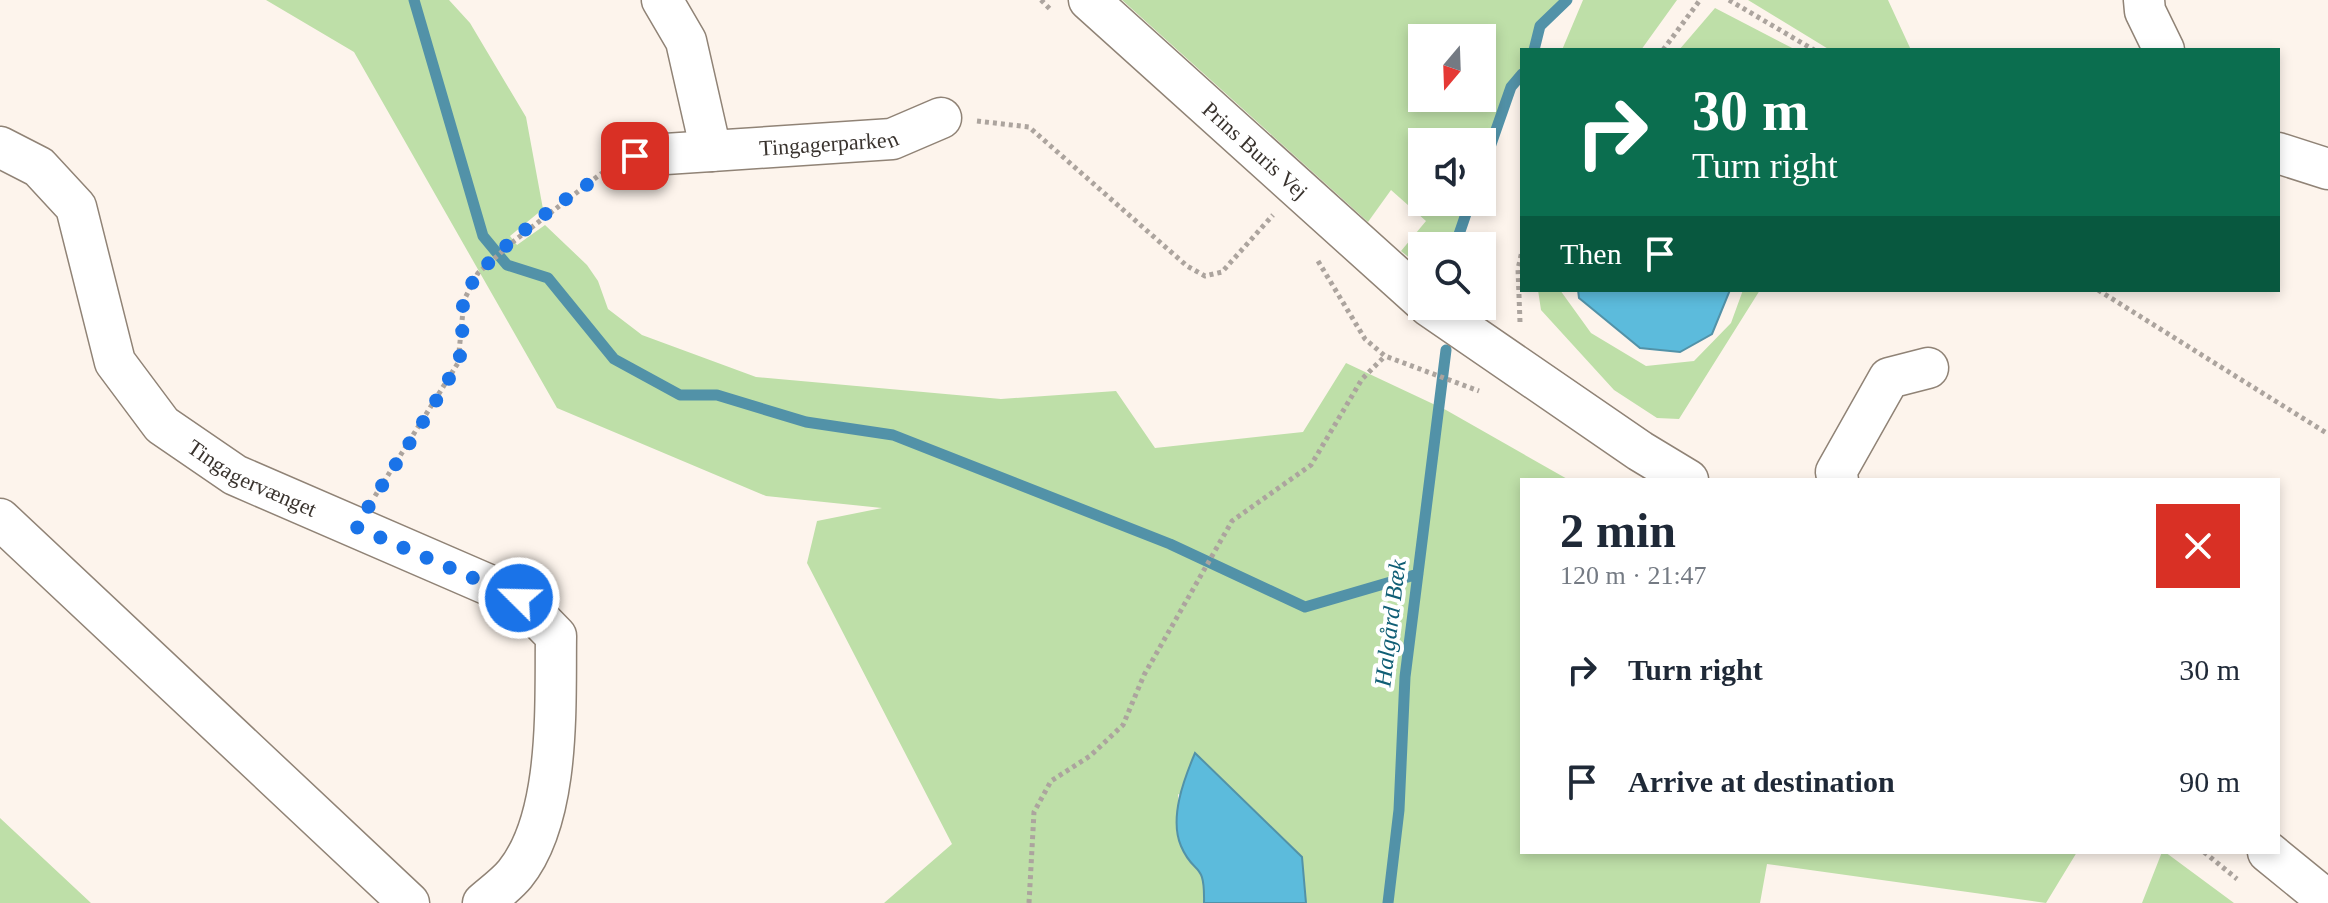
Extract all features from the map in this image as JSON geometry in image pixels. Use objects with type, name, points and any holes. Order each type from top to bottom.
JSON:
[{"type":"street","points":[[662,0],[686,41],[711,151]]},
{"type":"street","name":"Prins Buris Vej","points":[[1089,0],[1408,287]]},
{"type":"street","points":[[2144,0],[2145,11],[2163,48]]},
{"type":"street","name":"Tingagerparken","points":[[635,156],[892,139],[941,118]]},
{"type":"street","name":"Tingagervænget","points":[[0,147],[39,167],[76,207],[115,362],[162,425],[235,475],[519,598],[556,636],[555,751],[538,828],[516,873],[483,903]]},
{"type":"street","points":[[2280,154],[2328,169]]},
{"type":"street","points":[[1449,320],[1640,451],[1685,478]]},
{"type":"street","points":[[1838,478],[1836,472],[1889,378],[1928,368]]},
{"type":"street","points":[[0,519],[409,903]]},
{"type":"street","points":[[2270,854],[2328,901]]},
{"type":"path","points":[[1664,48],[1700,0]]},
{"type":"path","points":[[1729,0],[1811,48]]},
{"type":"path","points":[[941,118],[1029,127],[1187,266],[1205,276],[1222,272],[1273,214]]},
{"type":"path","points":[[356,527],[458,363],[464,300],[478,273],[603,172],[635,156]]},
{"type":"path","points":[[1504,358],[1520,326],[1520,260]]},
{"type":"path","points":[[2101,292],[2328,434]]},
{"type":"path","points":[[1029,903],[1034,812],[1051,781],[1090,756],[1123,725],[1144,675],[1232,521],[1311,465],[1362,379],[1385,356]]},
{"type":"path","points":[[1409,366],[1487,393]]},
{"type":"green space","points":[[266,0],[449,0],[470,23],[526,117],[543,209],[510,236],[517,245],[545,225],[587,265],[598,281],[608,309],[642,335],[756,377],[1001,399],[1116,391],[1155,448],[1303,432],[1346,363],[1446,410],[1565,478],[1520,478],[1520,854],[2076,854],[2046,903],[1767,864],[1760,903],[1306,903],[1302,857],[1178,794],[1181,846],[1204,876],[1204,903],[884,903],[952,844],[807,563],[817,521],[882,508],[766,496],[557,408],[354,52]]},
{"type":"green space","points":[[1122,0],[1567,0],[1540,26],[1534,48],[1520,48],[1520,76],[1511,87],[1496,130],[1408,128],[1408,205],[1391,190],[1368,222]]},
{"type":"green space","points":[[1583,0],[1677,0],[1642,48],[1563,48]]},
{"type":"green space","points":[[1748,0],[1888,0],[1910,48],[1827,48]]},
{"type":"green space","points":[[1715,8],[1792,48],[1681,48]]},
{"type":"green space","points":[[1420,216],[1465,216],[1460,232],[1417,232],[1426,221]]},
{"type":"green space","points":[[1408,243],[1408,257],[1401,251]]},
{"type":"green space","points":[[1538,292],[1561,292],[1591,333],[1646,366],[1694,361],[1731,323],[1742,292],[1759,292],[1679,419],[1657,418],[1614,390],[1541,310]]},
{"type":"green space","points":[[0,818],[91,903],[0,903]]},
{"type":"green space","points":[[2161,854],[2168,854],[2234,903],[2142,903]]},
{"type":"water","points":[[1578,292],[1729,292],[1712,334],[1680,352],[1640,348],[1579,298]]},
{"type":"water","points":[[1195,753],[1302,857],[1306,903],[1204,903],[1201,874],[1181,846],[1177,823],[1183,786]]},
{"type":"waterway","points":[[414,0],[483,236],[507,265],[548,278],[614,359],[680,395],[717,395],[806,422],[893,435],[1170,544],[1305,607],[1418,574]]},
{"type":"waterway","name":"Halgård Bæk","points":[[1534,48],[1540,26],[1567,0]]},
{"type":"waterway","name":"Halgård Bæk","points":[[1496,130],[1511,87],[1520,76]]},
{"type":"waterway","name":"Halgård Bæk","points":[[1460,232],[1465,216]]},
{"type":"waterway","name":"Halgård Bæk","points":[[1388,903],[1399,810],[1405,677],[1446,350]]},
{"type":"route","points":[[519,598],[356,527],[458,363],[462,349],[464,300],[478,273],[603,172],[635,156]]}]
